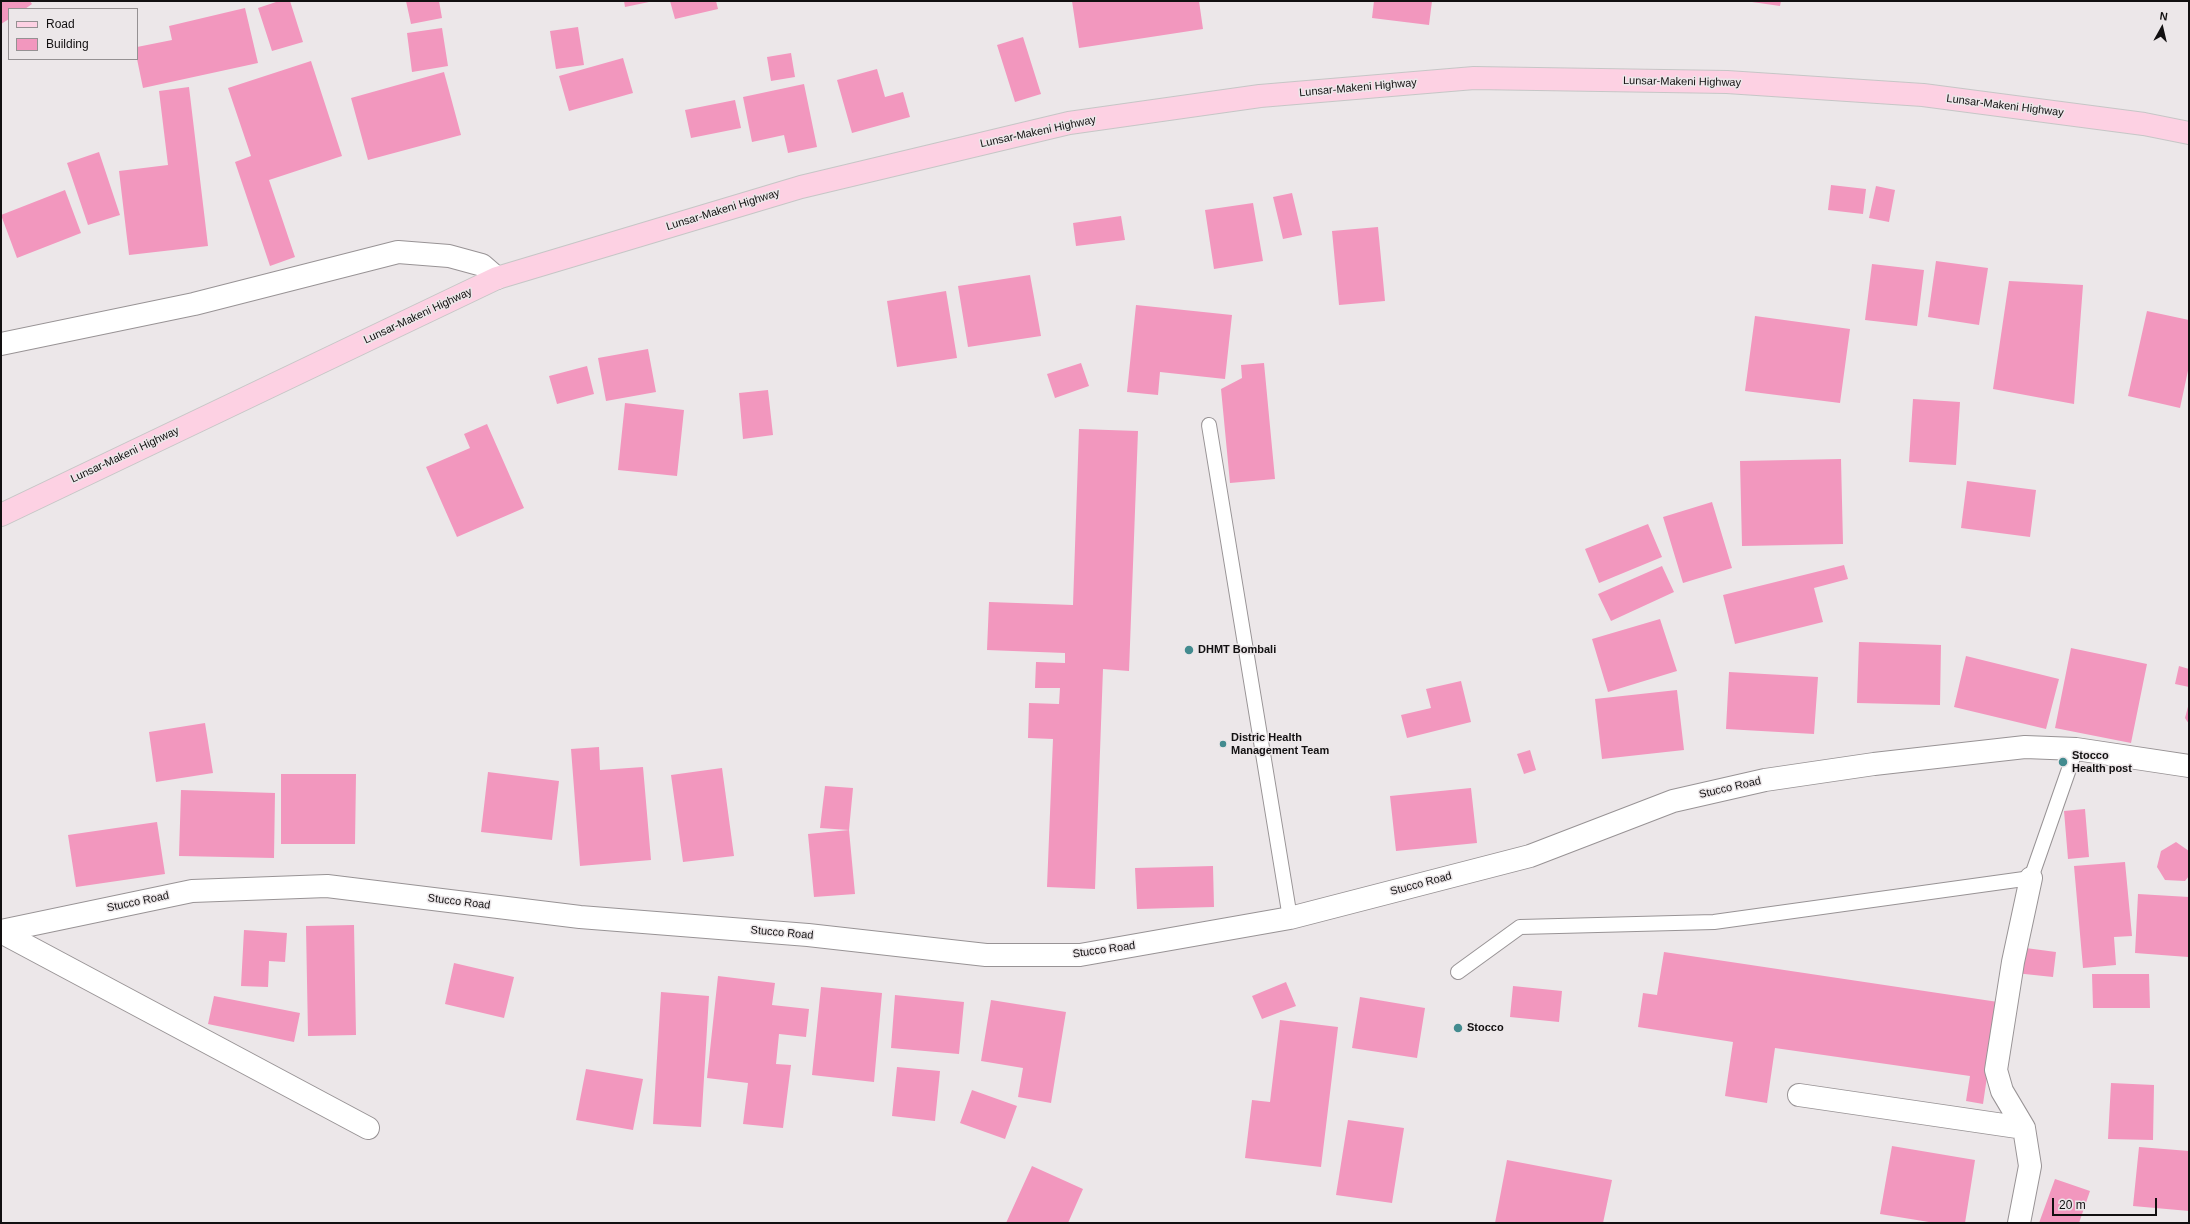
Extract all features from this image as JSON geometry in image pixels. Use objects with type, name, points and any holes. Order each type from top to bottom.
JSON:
[{"type":"main road","name":"Lunsar-Makeni Highway","points":[[1,515],[497,278],[801,186],[1069,123],[1268,95],[1474,78],[1728,82],[1923,95],[2144,124],[2189,133]]},
{"type":"street","points":[[1,344],[194,304],[398,252],[449,256],[482,265],[497,278]]},
{"type":"street","name":"Stucco Road","points":[[1,931],[192,891],[327,886],[580,917],[808,935],[986,955],[1080,955],[1290,918],[1530,856],[1672,801],[1765,780],[1874,764],[2025,747],[2076,749],[2189,766]]},
{"type":"street","points":[[2019,1223],[2030,1166],[2024,1128],[2002,1091],[1996,1070],[2013,962],[2031,878]]},
{"type":"street","points":[[1,931],[368,1128]]},
{"type":"street","points":[[1799,1096],[2024,1128]]},
{"type":"lane","points":[[1209,424],[1290,918]]},
{"type":"lane","points":[[1458,972],[1520,927],[1714,922],[2031,878],[2076,749]]},
{"type":"building","points":[[1,1],[30,1],[32,4],[26,8],[8,8],[8,20],[1,24]]},
{"type":"building","points":[[279,1],[290,1],[303,42],[272,51],[258,8]]},
{"type":"building","points":[[406,1],[439,1],[442,18],[411,24]]},
{"type":"building","points":[[624,1],[649,1],[649,2],[625,7]]},
{"type":"building","points":[[670,1],[716,1],[718,9],[675,19]]},
{"type":"building","points":[[1072,1],[1199,1],[1203,29],[1079,48]]},
{"type":"building","points":[[1374,1],[1432,1],[1429,25],[1372,18]]},
{"type":"building","points":[[1745,1],[1781,1],[1780,6]]},
{"type":"building","points":[[245,8],[258,63],[143,88],[137,60],[138,47],[172,40],[169,26]]},
{"type":"building","points":[[578,27],[584,65],[556,69],[550,31]]},
{"type":"building","points":[[442,28],[448,66],[412,72],[407,33]]},
{"type":"building","points":[[1023,37],[1041,94],[1015,102],[997,45]]},
{"type":"building","points":[[791,53],[795,77],[771,81],[767,57]]},
{"type":"building","points":[[623,58],[633,93],[569,111],[559,76]]},
{"type":"building","points":[[311,61],[342,156],[269,180],[295,257],[270,266],[235,162],[251,156],[228,88]]},
{"type":"building","points":[[877,69],[885,97],[903,92],[910,117],[852,133],[837,80]]},
{"type":"building","points":[[444,72],[461,135],[368,160],[351,98]]},
{"type":"building","points":[[804,84],[817,147],[788,153],[784,135],[752,142],[743,97]]},
{"type":"building","points":[[189,87],[208,246],[129,255],[119,171],[168,165],[159,91]]},
{"type":"building","points":[[735,100],[741,128],[691,138],[685,110]]},
{"type":"building","points":[[99,152],[120,215],[88,225],[67,163]]},
{"type":"building","points":[[1831,185],[1866,189],[1863,214],[1828,210]]},
{"type":"building","points":[[1876,186],[1895,190],[1889,222],[1869,218]]},
{"type":"building","points":[[65,190],[81,233],[17,258],[1,215]]},
{"type":"building","points":[[1292,193],[1302,235],[1283,239],[1273,197]]},
{"type":"building","points":[[1253,203],[1263,261],[1214,269],[1205,210]]},
{"type":"building","points":[[1121,216],[1125,240],[1076,246],[1073,223]]},
{"type":"building","points":[[1378,227],[1385,301],[1339,305],[1332,231]]},
{"type":"building","points":[[1936,261],[1988,268],[1979,325],[1928,317]]},
{"type":"building","points":[[1872,264],[1924,270],[1917,326],[1865,320]]},
{"type":"building","points":[[1030,275],[1041,336],[968,347],[958,286]]},
{"type":"building","points":[[2009,281],[2083,285],[2074,404],[1993,389]]},
{"type":"building","points":[[946,291],[957,358],[897,367],[887,301]]},
{"type":"building","points":[[1136,305],[1232,315],[1225,379],[1160,372],[1158,395],[1127,392]]},
{"type":"building","points":[[2147,311],[2189,320],[2189,366],[2180,408],[2128,396]]},
{"type":"building","points":[[1755,316],[1850,329],[1840,403],[1745,391]]},
{"type":"building","points":[[648,349],[656,392],[606,401],[598,358]]},
{"type":"building","points":[[1081,363],[1089,386],[1055,398],[1047,374]]},
{"type":"building","points":[[1264,363],[1275,479],[1230,483],[1221,389],[1242,378],[1241,365]]},
{"type":"building","points":[[587,366],[594,394],[557,404],[549,376]]},
{"type":"building","points":[[768,390],[773,435],[743,439],[739,393]]},
{"type":"building","points":[[1913,399],[1960,402],[1956,465],[1909,462]]},
{"type":"building","points":[[625,403],[684,410],[677,476],[618,470]]},
{"type":"building","points":[[487,424],[524,508],[457,537],[426,467],[470,448],[464,434]]},
{"type":"building","points":[[1079,429],[1138,431],[1129,671],[1103,669],[1095,889],[1047,887],[1053,739],[1028,738],[1029,703],[1059,704],[1060,688],[1035,688],[1036,662],[1065,663],[1065,653],[987,650],[989,602],[1073,605]]},
{"type":"building","points":[[1841,459],[1843,544],[1742,546],[1740,461]]},
{"type":"building","points":[[1967,481],[2036,490],[2030,537],[1961,528]]},
{"type":"building","points":[[1712,502],[1732,568],[1683,583],[1663,517]]},
{"type":"building","points":[[1648,524],[1662,557],[1599,583],[1585,549]]},
{"type":"building","points":[[1844,565],[1848,579],[1814,588],[1823,622],[1735,644],[1723,595]]},
{"type":"building","points":[[1662,566],[1674,592],[1611,621],[1598,594]]},
{"type":"building","points":[[1660,619],[1677,671],[1608,692],[1592,639]]},
{"type":"building","points":[[1859,642],[1941,645],[1940,705],[1857,703]]},
{"type":"building","points":[[2071,648],[2147,664],[2131,743],[2055,728]]},
{"type":"building","points":[[1966,656],[2059,679],[2046,729],[1954,707]]},
{"type":"building","points":[[2179,666],[2189,669],[2189,687],[2175,684]]},
{"type":"building","points":[[1729,672],[1818,677],[1814,734],[1726,729]]},
{"type":"building","points":[[1461,681],[1471,722],[1407,738],[1401,715],[1431,708],[1426,689]]},
{"type":"building","points":[[1677,690],[1684,750],[1602,759],[1595,699]]},
{"type":"building","points":[[2189,703],[2189,724],[2185,718]]},
{"type":"building","points":[[205,723],[213,773],[156,782],[149,732]]},
{"type":"building","points":[[599,747],[600,770],[643,767],[651,860],[580,866],[571,749]]},
{"type":"building","points":[[1530,750],[1536,770],[1524,774],[1517,754]]},
{"type":"building","points":[[722,768],[734,856],[683,862],[671,775]]},
{"type":"building","points":[[488,772],[559,781],[552,840],[481,832]]},
{"type":"building","points":[[281,774],[356,774],[355,844],[281,844]]},
{"type":"building","points":[[825,786],[853,788],[849,830],[820,828]]},
{"type":"building","points":[[1471,788],[1477,843],[1396,851],[1390,796]]},
{"type":"building","points":[[181,790],[275,793],[274,858],[179,856]]},
{"type":"building","points":[[2085,809],[2089,857],[2068,859],[2064,811]]},
{"type":"building","points":[[157,822],[165,874],[76,887],[68,835]]},
{"type":"building","points":[[849,830],[855,894],[814,897],[808,834]]},
{"type":"building","points":[[2176,842],[2189,851],[2189,876],[2185,881],[2165,880],[2157,867],[2161,851]]},
{"type":"building","points":[[2125,862],[2132,936],[2114,937],[2116,965],[2083,968],[2074,866]]},
{"type":"building","points":[[1213,866],[1214,907],[1137,909],[1135,868]]},
{"type":"building","points":[[2138,894],[2189,897],[2188,957],[2135,953]]},
{"type":"building","points":[[354,925],[356,1035],[308,1036],[306,926]]},
{"type":"building","points":[[244,930],[287,933],[285,962],[269,961],[268,987],[241,986]]},
{"type":"building","points":[[2018,947],[2056,952],[2053,977],[2015,973]]},
{"type":"building","points":[[1664,952],[1998,1002],[1983,1104],[1966,1101],[1970,1076],[1775,1048],[1767,1103],[1725,1096],[1733,1042],[1638,1027],[1643,993],[1657,995]]},
{"type":"building","points":[[454,963],[514,977],[504,1018],[445,1004]]},
{"type":"building","points":[[2092,974],[2149,974],[2150,1008],[2093,1008]]},
{"type":"building","points":[[718,976],[775,983],[772,1005],[809,1009],[806,1037],[779,1034],[776,1064],[791,1065],[783,1128],[743,1124],[748,1083],[707,1078]]},
{"type":"building","points":[[1286,982],[1296,1006],[1262,1019],[1252,996]]},
{"type":"building","points":[[1513,986],[1562,991],[1559,1022],[1510,1017]]},
{"type":"building","points":[[821,987],[882,993],[874,1082],[812,1075]]},
{"type":"building","points":[[661,992],[709,996],[701,1127],[653,1124]]},
{"type":"building","points":[[895,995],[964,1002],[959,1054],[891,1048]]},
{"type":"building","points":[[214,996],[300,1013],[294,1042],[208,1024]]},
{"type":"building","points":[[1360,997],[1425,1008],[1417,1058],[1352,1048]]},
{"type":"building","points":[[991,1000],[1066,1012],[1051,1103],[1018,1097],[1023,1068],[981,1061]]},
{"type":"building","points":[[1280,1020],[1338,1027],[1321,1167],[1245,1158],[1252,1100],[1270,1102]]},
{"type":"building","points":[[897,1067],[940,1071],[935,1121],[892,1116]]},
{"type":"building","points":[[586,1069],[643,1079],[633,1130],[576,1120]]},
{"type":"building","points":[[2111,1083],[2154,1085],[2153,1140],[2108,1139]]},
{"type":"building","points":[[972,1090],[1017,1106],[1005,1139],[960,1123]]},
{"type":"building","points":[[1348,1120],[1404,1128],[1392,1203],[1336,1195]]},
{"type":"building","points":[[1892,1146],[1975,1160],[1965,1223],[1935,1223],[1880,1214]]},
{"type":"building","points":[[2139,1147],[2189,1151],[2189,1211],[2133,1206]]},
{"type":"building","points":[[1507,1160],[1612,1180],[1603,1223],[1495,1223]]},
{"type":"building","points":[[1032,1166],[1083,1189],[1068,1223],[1006,1223]]},
{"type":"building","points":[[2055,1179],[2090,1191],[2079,1223],[2039,1223]]},
{"type":"place","name":"DHMT Bombali","points":[[1189,650]]},
{"type":"place","name":"Distric Health Management Team","points":[[1223,744]]},
{"type":"place","name":"Stocco Health post","points":[[2063,762]]},
{"type":"place","name":"Stocco","points":[[1458,1028]]}]
